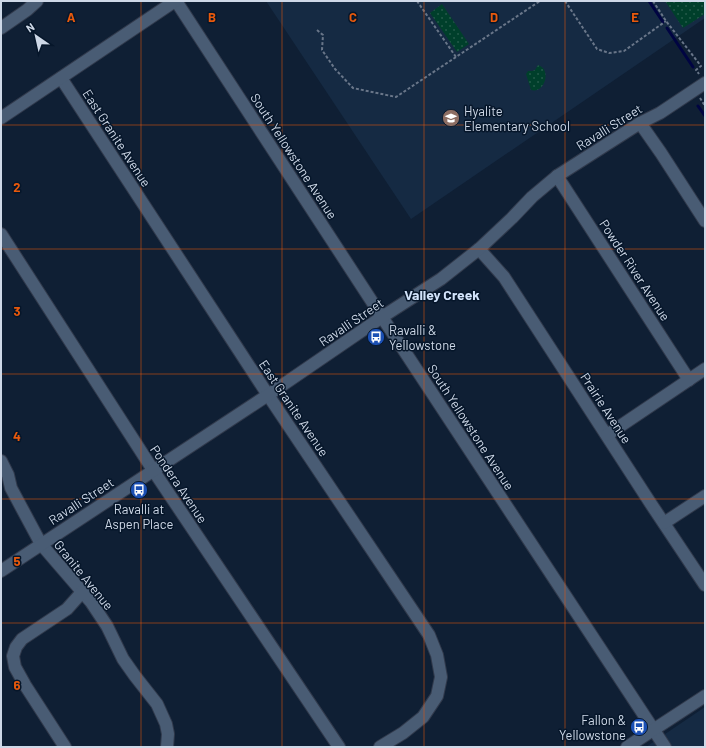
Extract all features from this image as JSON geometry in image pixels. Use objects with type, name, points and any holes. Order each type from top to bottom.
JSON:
[{"type":"street","points":[[1,28],[27,10],[37,1]]},
{"type":"street","points":[[1,118],[176,1]]},
{"type":"street","name":"South Yellowstone Avenue","points":[[176,1],[665,747]]},
{"type":"street","name":"East Granite Avenue","points":[[61,78],[268,395],[429,635],[437,655],[441,677],[437,696],[423,717],[403,733],[380,747]]},
{"type":"street","name":"Ravalli Street","points":[[1,571],[441,279],[479,249],[532,197],[557,176],[640,123],[660,113],[705,83]]},
{"type":"street","points":[[640,123],[705,221]]},
{"type":"street","name":"Powder River Avenue","points":[[557,176],[689,380]]},
{"type":"street","name":"Pondera Avenue","points":[[1,234],[153,470],[338,747]]},
{"type":"street","name":"Prairie Avenue","points":[[479,249],[504,277],[705,585]]},
{"type":"street","points":[[607,435],[705,369]]},
{"type":"street","name":"Granite Avenue","points":[[1,461],[8,475],[6,491],[41,544],[91,602],[107,626],[127,664],[157,704],[166,724],[168,734],[167,747]]},
{"type":"street","points":[[664,523],[705,496]]},
{"type":"street","points":[[65,747],[25,685],[15,667],[13,656],[16,647],[22,639],[67,609],[83,592]]},
{"type":"street","points":[[627,747],[705,696]]},
{"type":"path","points":[[417,1],[456,57]]},
{"type":"path","points":[[317,30],[322,35],[322,50],[352,88],[396,97],[540,1]]},
{"type":"path","points":[[565,1],[597,49],[608,53],[624,50],[666,21]]},
{"type":"path","points":[[653,1],[666,21],[701,66],[696,70]]},
{"type":"path","points":[[700,98],[705,106]]},
{"type":"shaded area","name":"Hyalite Elementary School","points":[[266,1],[705,1],[705,18],[411,219]]},
{"type":"shaded area","points":[[705,707],[705,747],[646,747]]},
{"type":"green space","points":[[665,1],[705,1],[705,14],[683,28]]},
{"type":"green space","points":[[442,4],[469,44],[457,52],[430,13]]},
{"type":"green space","points":[[538,65],[545,71],[545,80],[540,88],[531,90],[526,74],[528,71],[535,70]]},
{"type":"waterway","points":[[649,1],[663,22]]},
{"type":"waterway","points":[[667,28],[693,67]]},
{"type":"waterway","points":[[698,106],[705,116]]},
{"type":"place","name":"Hyalite Elementary School","points":[[451,118]]},
{"type":"place","name":"Ravalli & Yellowstone","points":[[376,337]]},
{"type":"place","name":"Ravalli at Aspen Place","points":[[139,490]]},
{"type":"place","name":"Fallon & Yellowstone","points":[[639,727]]},
{"type":"district","name":"Valley Creek","points":[[442,295]]}]
